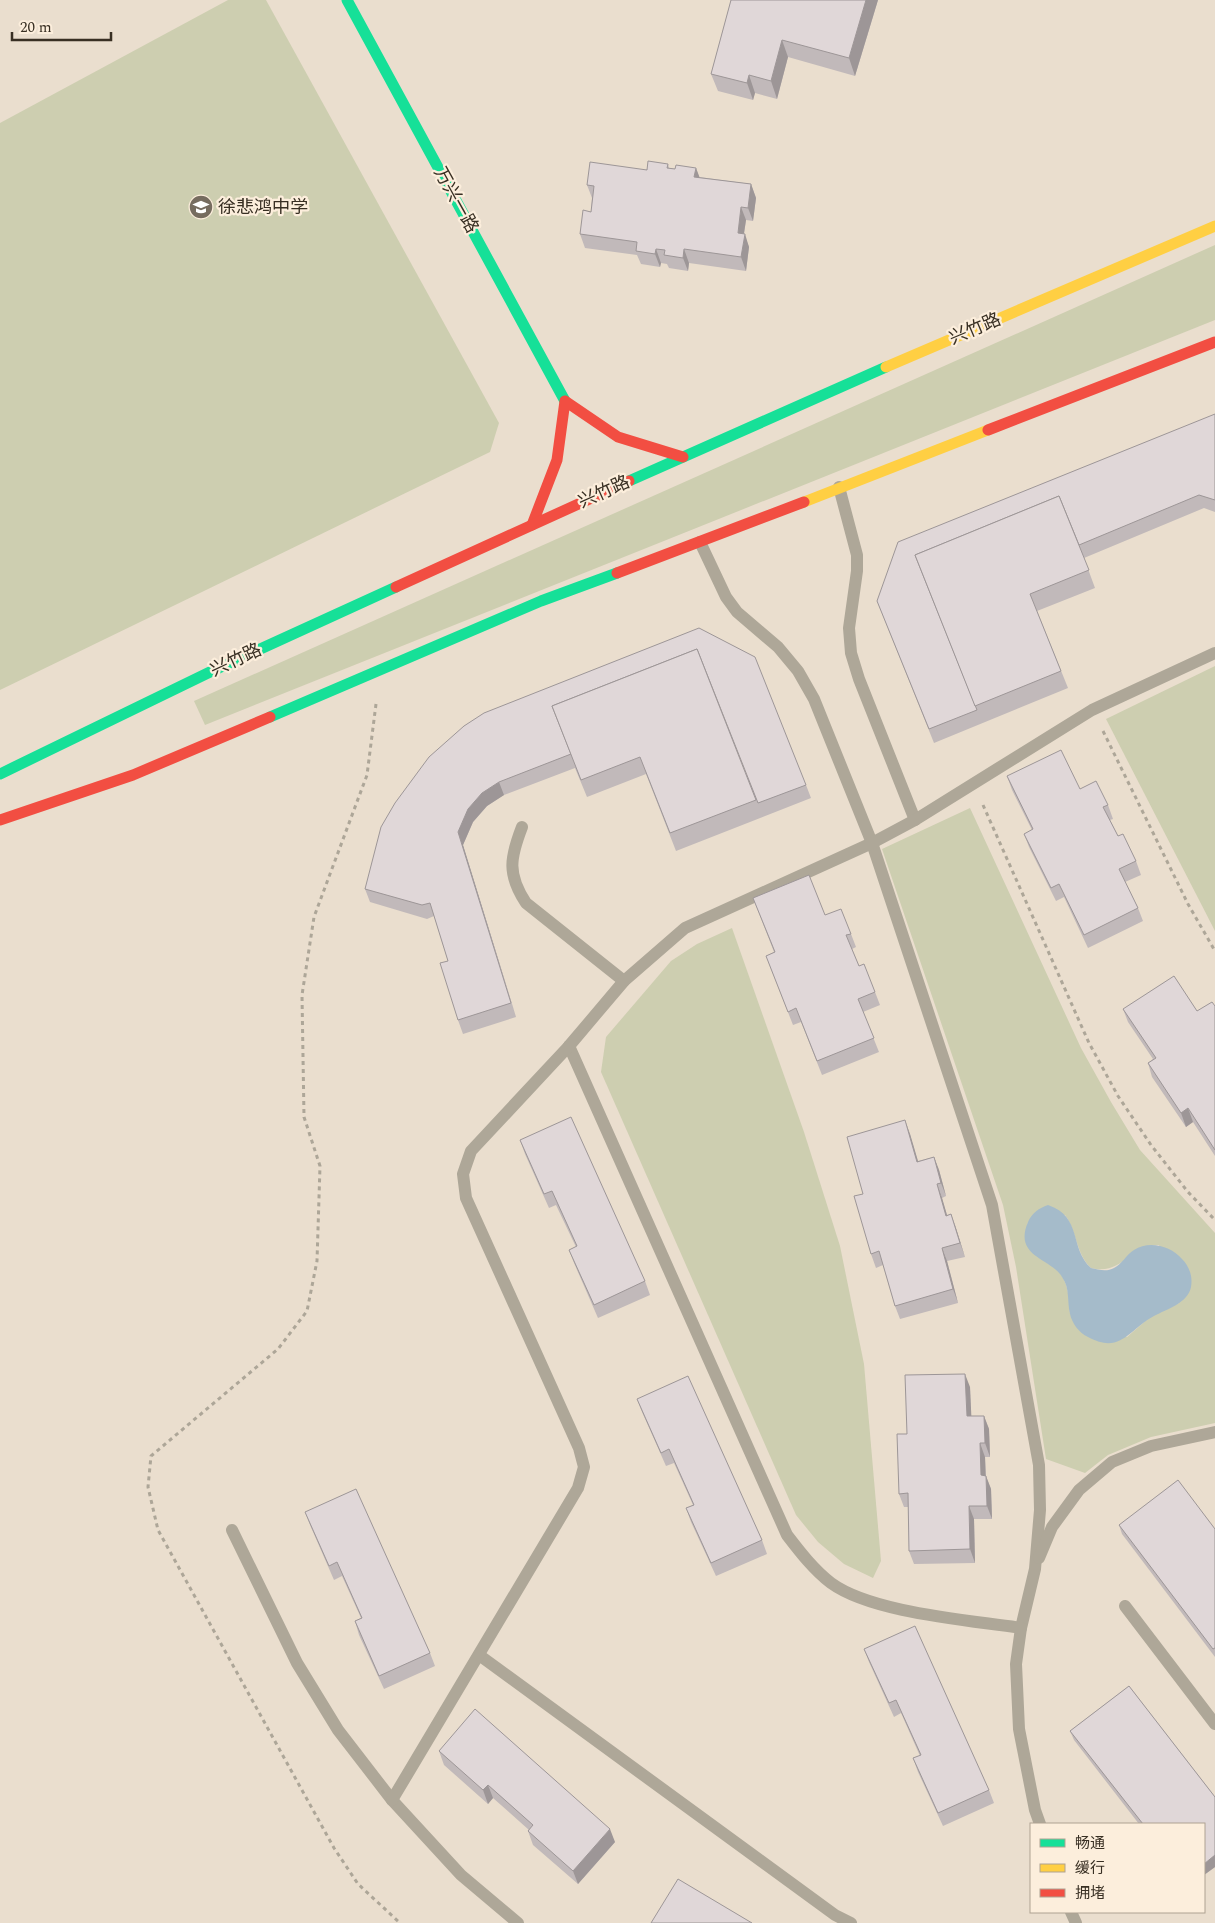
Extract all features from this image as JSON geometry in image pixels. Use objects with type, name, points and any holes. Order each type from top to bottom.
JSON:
[{"type":"street","name":"万兴一路","points":[[347,0],[565,401]]},
{"type":"street","name":"兴竹路","points":[[0,774],[210,672],[794,406],[1215,226]]},
{"type":"street","points":[[0,820],[133,775],[541,601],[700,542],[1215,342]]},
{"type":"street","points":[[532,525],[557,460],[565,401],[618,437],[683,457]]},
{"type":"lane","points":[[839,488],[857,555],[857,571],[849,628],[851,653],[859,679],[914,820]]},
{"type":"lane","points":[[700,542],[726,597],[737,612],[778,647],[798,671],[814,699],[872,843],[992,1205],[1039,1465],[1040,1510],[1035,1569]]},
{"type":"lane","points":[[392,1800],[578,1488],[584,1467],[579,1448],[466,1198],[463,1174],[471,1151],[569,1046],[624,981],[685,928],[872,843],[914,820],[1092,710],[1215,653]]},
{"type":"lane","points":[[522,827],[512,852],[512,872],[517,889],[526,903],[624,981]]},
{"type":"lane","points":[[569,1046],[787,1535],[806,1560],[832,1584],[860,1599],[891,1608],[1021,1628]]},
{"type":"lane","points":[[1040,1823],[1035,1810],[1019,1729],[1016,1664],[1021,1628],[1035,1569],[1052,1526],[1079,1490],[1112,1462],[1151,1446],[1215,1432]]},
{"type":"lane","points":[[232,1530],[297,1663],[338,1730],[392,1800],[461,1875],[518,1923]]},
{"type":"lane","points":[[1125,1606],[1215,1724]]},
{"type":"lane","points":[[479,1655],[835,1915],[851,1923]]},
{"type":"path","points":[[381,669],[367,776],[314,917],[302,995],[304,1117],[320,1166],[317,1261],[307,1311],[278,1349],[151,1456],[148,1487],[158,1530],[334,1848],[358,1884],[400,1923]]},
{"type":"path","points":[[1092,710],[1188,904],[1215,951]]},
{"type":"path","points":[[973,784],[1089,1043],[1114,1089],[1151,1144],[1188,1192],[1215,1220]]},
{"type":"green space","name":"徐悲鸿中学","points":[[228,0],[266,0],[499,423],[490,452],[0,690],[0,123]]},
{"type":"green space","points":[[1215,245],[1215,320],[205,725],[194,701]]},
{"type":"green space","points":[[1215,666],[1215,931],[1106,719]]},
{"type":"green space","points":[[970,808],[1081,1048],[1111,1102],[1140,1150],[1215,1233],[1215,1423],[1151,1437],[1108,1455],[1085,1473],[1046,1459],[1016,1267],[1003,1205],[882,849]],"holes":[[[1065,1215],[1082,1256],[1091,1268],[1111,1268],[1140,1249],[1159,1245],[1179,1303],[1150,1317],[1127,1337],[1070,1314],[1067,1290],[1062,1276],[1056,1268],[1032,1249],[1028,1243],[1027,1234],[1028,1222]]]},
{"type":"green space","points":[[732,928],[804,1132],[840,1246],[864,1364],[881,1561],[873,1578],[844,1564],[818,1542],[796,1515],[601,1072],[606,1037],[671,961],[697,944]]},
{"type":"water","points":[[1048,1205],[1059,1210],[1066,1217],[1071,1225],[1084,1260],[1091,1268],[1109,1270],[1117,1266],[1131,1252],[1140,1247],[1146,1245],[1160,1246],[1177,1254],[1187,1265],[1191,1279],[1189,1293],[1176,1305],[1145,1321],[1117,1342],[1099,1342],[1085,1335],[1076,1327],[1071,1317],[1065,1281],[1050,1265],[1035,1256],[1025,1243],[1028,1222],[1036,1211]]},
{"type":"building","points":[[731,0],[866,0],[849,58],[782,40],[771,81],[749,75],[747,83],[711,74]]},
{"type":"building","points":[[648,161],[668,164],[667,168],[675,169],[676,165],[696,168],[694,177],[751,184],[748,208],[741,207],[738,233],[745,234],[741,257],[684,249],[683,258],[664,255],[665,250],[656,249],[655,254],[636,251],[637,242],[580,234],[583,210],[591,212],[594,186],[587,185],[590,162],[647,170]]},
{"type":"building","points":[[1215,414],[1215,500],[1199,495],[1079,545],[1059,496],[915,555],[977,710],[929,729],[877,601],[898,542]]},
{"type":"building","points":[[1059,496],[1089,570],[1030,594],[1061,671],[975,706],[915,555]]},
{"type":"building","points":[[699,628],[755,657],[806,785],[758,803],[697,649],[552,706],[571,754],[499,782],[482,793],[468,809],[458,832],[511,1003],[458,1020],[440,963],[448,961],[430,903],[422,905],[365,889],[381,827],[395,803],[429,757],[464,726],[484,713]]},
{"type":"building","points":[[697,649],[756,800],[670,833],[640,757],[581,780],[552,706]]},
{"type":"building","points":[[1061,750],[1080,789],[1096,781],[1108,805],[1103,807],[1118,836],[1123,834],[1136,861],[1119,869],[1138,908],[1084,935],[1059,884],[1051,888],[1024,834],[1033,829],[1007,776]]},
{"type":"building","points":[[809,875],[825,915],[841,909],[851,934],[846,935],[859,966],[864,964],[875,992],[858,999],[874,1038],[817,1061],[796,1008],[788,1012],[766,956],[775,952],[753,898]]},
{"type":"building","points":[[1174,976],[1197,1011],[1212,1002],[1215,1006],[1215,1150],[1188,1108],[1181,1113],[1148,1063],[1156,1058],[1123,1009]]},
{"type":"building","points":[[571,1117],[645,1281],[594,1305],[569,1250],[577,1246],[552,1191],[544,1194],[520,1140]]},
{"type":"building","points":[[905,1120],[917,1162],[934,1157],[941,1183],[937,1184],[946,1216],[951,1214],[960,1243],[942,1248],[953,1289],[895,1306],[879,1251],[871,1254],[854,1196],[863,1194],[847,1137]]},
{"type":"building","points":[[965,1374],[967,1416],[984,1416],[985,1443],[980,1443],[981,1475],[986,1476],[987,1506],[969,1506],[970,1549],[909,1551],[908,1493],[899,1494],[897,1434],[907,1434],[905,1375]]},
{"type":"building","points":[[688,1376],[762,1540],[711,1563],[686,1508],[694,1505],[669,1449],[661,1453],[637,1399]]},
{"type":"building","points":[[1178,1480],[1215,1529],[1215,1648],[1213,1649],[1119,1525]]},
{"type":"building","points":[[356,1489],[430,1653],[379,1676],[355,1621],[362,1618],[337,1562],[329,1566],[305,1512]]},
{"type":"building","points":[[915,1626],[989,1790],[938,1813],[913,1758],[921,1755],[896,1700],[889,1703],[864,1649]]},
{"type":"building","points":[[1129,1686],[1215,1797],[1215,1855],[1205,1863],[1205,1823],[1142,1823],[1070,1731]]},
{"type":"building","points":[[475,1709],[610,1829],[573,1871],[528,1831],[533,1825],[488,1785],[483,1790],[439,1751]]},
{"type":"building","points":[[678,1879],[752,1923],[651,1923]]},
{"type":"traffic: fast","points":[[347,0],[565,401]]},
{"type":"traffic: fast","points":[[629,481],[886,367]]},
{"type":"traffic: fast","points":[[270,717],[541,601],[617,573]]},
{"type":"traffic: fast","points":[[0,774],[210,672],[396,587]]},
{"type":"traffic: slow","points":[[886,367],[1215,226]]},
{"type":"traffic: slow","points":[[804,502],[988,430]]},
{"type":"traffic: jam","points":[[988,430],[1215,342]]},
{"type":"traffic: jam","points":[[532,525],[557,460],[565,401],[618,437],[683,457]]},
{"type":"traffic: jam","points":[[396,587],[629,481]]},
{"type":"traffic: jam","points":[[617,573],[804,502]]},
{"type":"traffic: jam","points":[[0,820],[133,775],[270,717]]},
{"type":"place","name":"徐悲鸿中学","points":[[201,207]]}]
